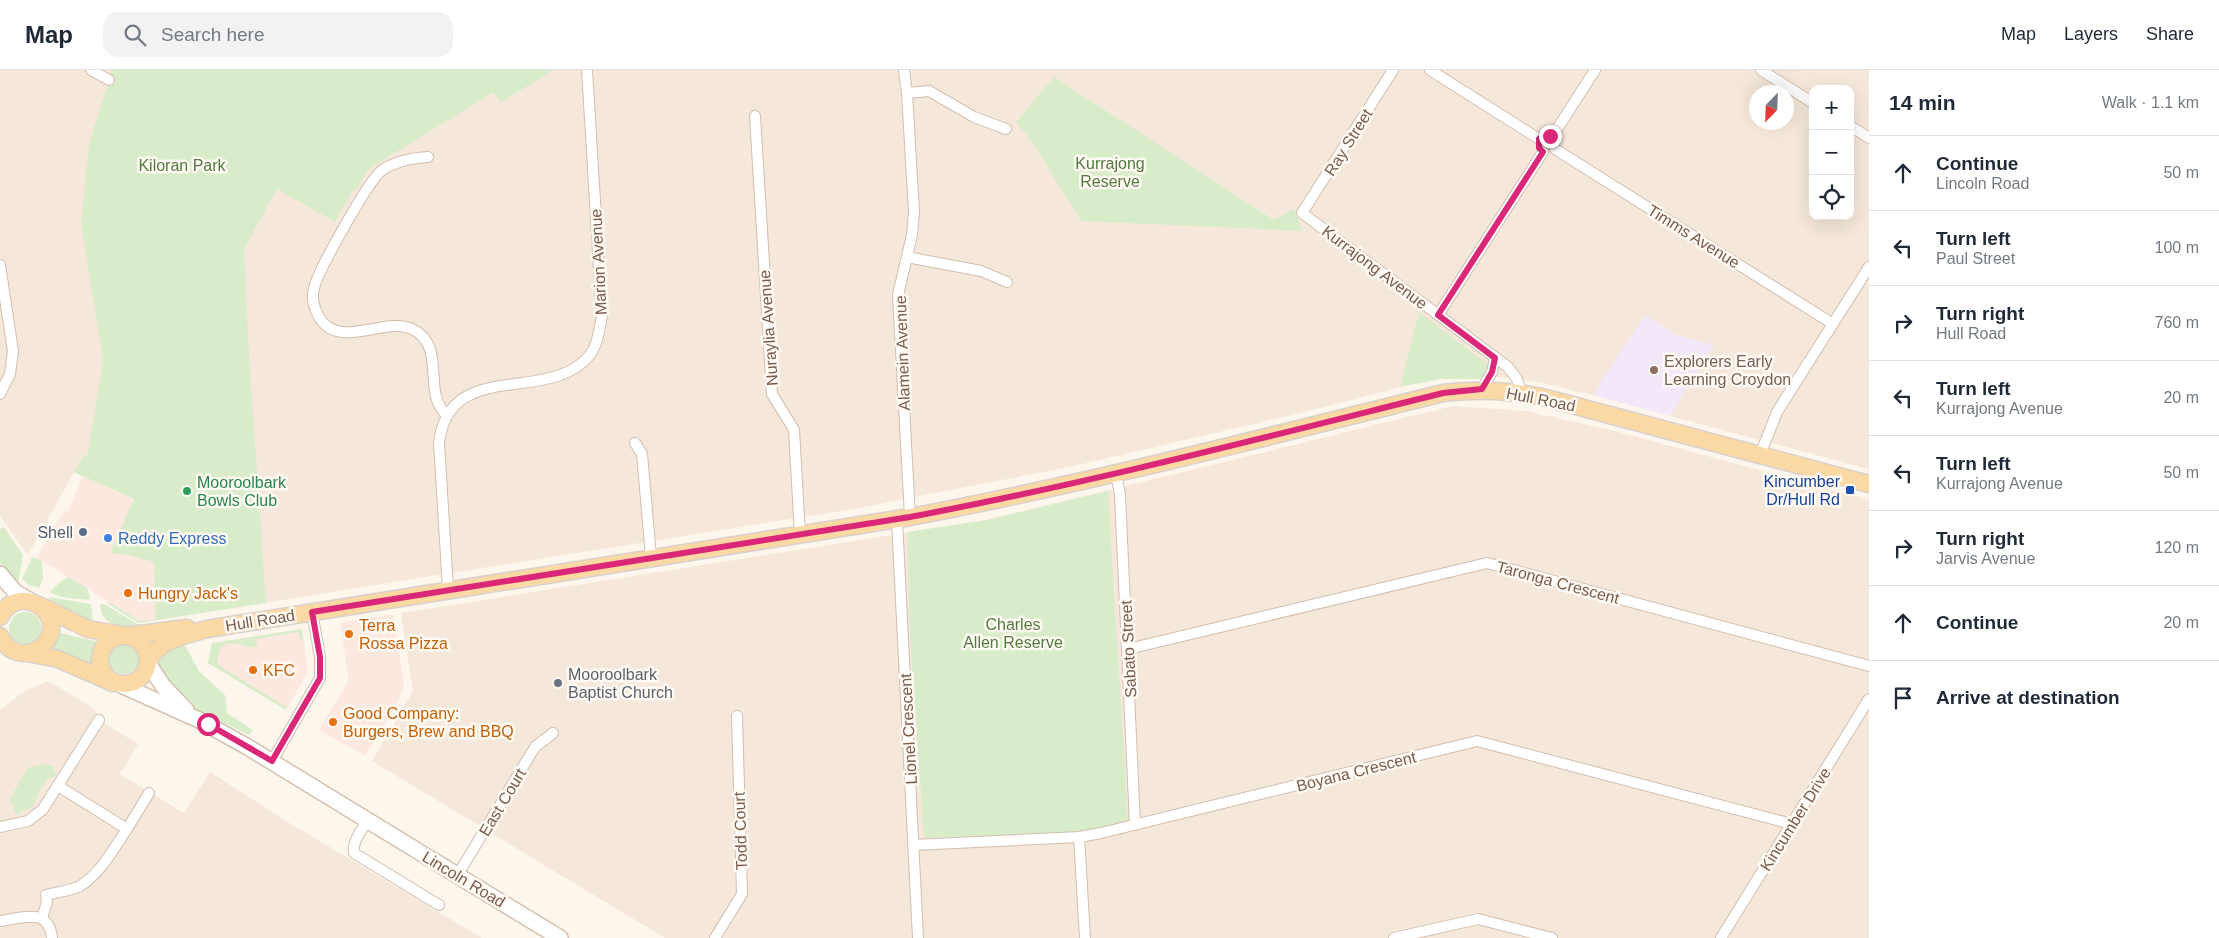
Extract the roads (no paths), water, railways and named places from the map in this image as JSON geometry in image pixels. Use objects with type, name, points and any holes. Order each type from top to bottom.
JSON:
[{"type":"main road","name":"Hull Road","points":[[148,662],[159,647],[171,639],[207,629],[650,557],[904,519],[1116,473],[1443,393],[1482,389],[1521,393],[1869,484]]},
{"type":"main road","points":[[0,574],[15,592],[36,603],[49,619],[50,632],[42,646],[25,653],[0,659]]},
{"type":"main road","points":[[0,617],[6,608],[13,604],[24,601],[36,603]]},
{"type":"main road","name":"Hull Road","points":[[36,603],[88,629],[124,636],[182,627],[207,629]]},
{"type":"main road","points":[[0,636],[10,648],[64,662],[117,684],[130,684],[144,674],[148,662],[147,652],[142,644],[135,639],[124,636],[109,640],[100,654],[103,669],[117,684]]},
{"type":"main road","name":"Lincoln Road","points":[[148,662],[171,696],[199,720]]},
{"type":"main road","name":"Lincoln Road","points":[[117,684],[199,720],[272,761],[457,876],[540,933],[560,938]]},
{"type":"street","points":[[91,70],[109,80]]},
{"type":"street","name":"Marion Avenue","points":[[448,589],[439,443],[441,429],[447,415],[463,399],[479,389],[553,378],[570,372],[589,356],[598,340],[602,316],[587,70]]},
{"type":"street","name":"Alamein Avenue","points":[[904,70],[914,212],[907,257],[898,295],[904,519]]},
{"type":"street","name":"Ray Street","points":[[1302,213],[1393,70]]},
{"type":"street","points":[[1430,70],[1539,139]]},
{"type":"street","points":[[1552,137],[1595,70]]},
{"type":"street","points":[[1761,70],[1809,100]]},
{"type":"street","points":[[907,93],[929,91],[974,117],[1006,129]]},
{"type":"street","name":"Nuraylia Avenue","points":[[755,116],[772,394],[794,430],[800,534]]},
{"type":"street","points":[[1854,129],[1869,138]]},
{"type":"street","points":[[1545,135],[1552,137],[1556,143],[1555,148],[1551,152],[1543,152],[1539,148],[1539,139],[1545,135]]},
{"type":"street","name":"Timms Avenue","points":[[1555,148],[1833,324]]},
{"type":"street","points":[[1438,315],[1543,152]]},
{"type":"street","points":[[428,157],[412,158],[389,166],[370,183],[317,279],[312,298],[320,319],[334,330],[352,332],[397,326],[412,329],[421,334],[431,349],[438,406],[447,415]]},
{"type":"street","name":"Kurrajong Avenue","points":[[1302,213],[1508,367],[1518,379],[1521,393]]},
{"type":"street","points":[[907,257],[980,271],[1007,282]]},
{"type":"street","points":[[0,265],[13,351],[10,374],[0,394]]},
{"type":"street","points":[[1760,455],[1777,412],[1869,267]]},
{"type":"street","points":[[1482,389],[1492,372],[1495,358]]},
{"type":"street","points":[[635,443],[642,454],[650,557]]},
{"type":"street","name":"Sabato Street","points":[[1116,473],[1120,495],[1135,825]]},
{"type":"street","name":"Lionel Crescent","points":[[904,519],[918,938]]},
{"type":"street","name":"Taronga Crescent","points":[[1128,649],[1487,563],[1869,666]]},
{"type":"street","points":[[272,761],[320,678],[320,657],[312,612]]},
{"type":"street","name":"Kincumber Drive","points":[[1721,938],[1869,699]]},
{"type":"street","name":"Todd Court","points":[[715,938],[742,894],[736,716]]},
{"type":"street","points":[[0,827],[27,821],[43,809],[99,720]]},
{"type":"street","name":"East Court","points":[[457,876],[535,747],[553,733]]},
{"type":"street","name":"Boyana Crescent","points":[[914,845],[1079,837],[1477,742],[1792,824]]},
{"type":"street","points":[[58,786],[127,828]]},
{"type":"street","points":[[42,918],[47,902],[46,894],[70,890],[90,878],[108,858],[150,794]]},
{"type":"street","points":[[368,820],[357,838],[353,848],[354,853],[439,905]]},
{"type":"street","points":[[1079,837],[1085,938]]},
{"type":"street","points":[[0,921],[30,916],[42,918],[49,924],[52,938]]},
{"type":"street","points":[[1394,938],[1478,919],[1552,938]]},
{"type":"place","name":"Explorers Early Learning Croydon","points":[[1654,370]]},
{"type":"place","name":"Kincumber Dr/Hull Rd","points":[[1850,490]]},
{"type":"place","name":"Mooroolbark Bowls Club","points":[[187,491]]},
{"type":"place","name":"Shell","points":[[83,532]]},
{"type":"place","name":"Reddy Express","points":[[108,538]]},
{"type":"place","name":"Hungry Jack's","points":[[128,593]]},
{"type":"place","name":"Terra Rossa Pizza","points":[[349,634]]},
{"type":"place","name":"KFC","points":[[253,670]]},
{"type":"place","name":"Mooroolbark Baptist Church","points":[[558,683]]},
{"type":"place","name":"Good Company: Burgers, Brew and BBQ","points":[[333,722]]},
{"type":"park label","name":"Kiloran Park","points":[[182,165]]},
{"type":"park label","name":"Kurrajong Reserve","points":[[1110,172]]},
{"type":"park label","name":"Charles Allen Reserve","points":[[1013,633]]}]
